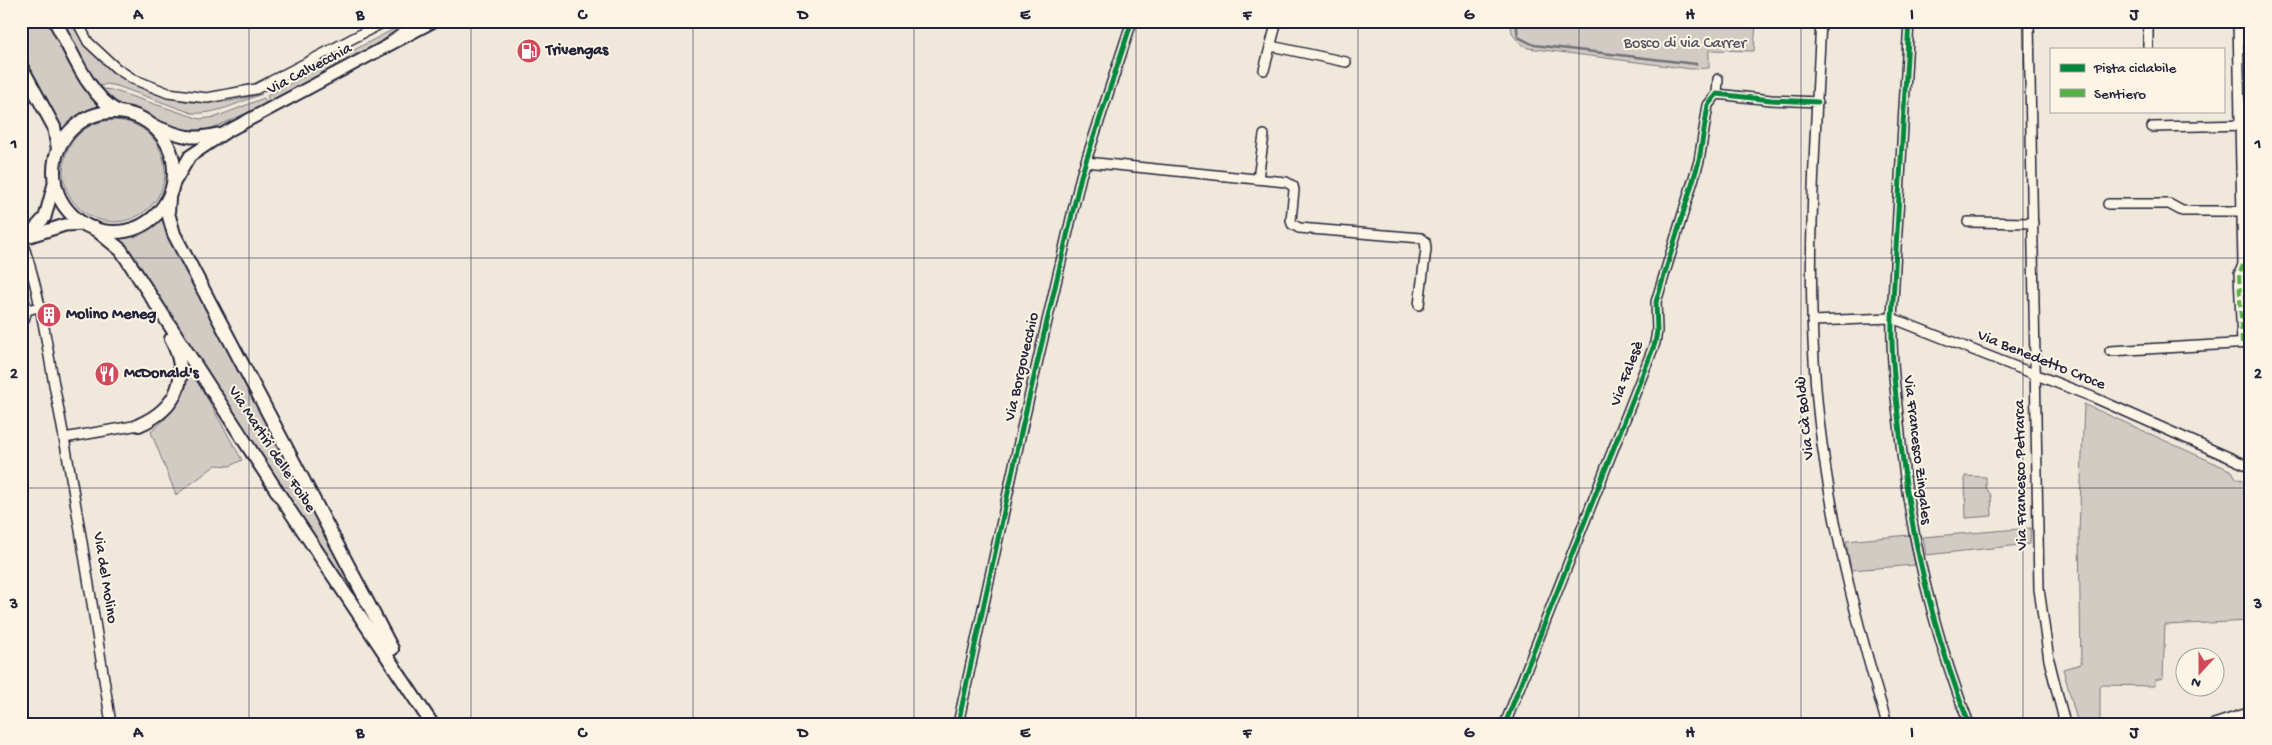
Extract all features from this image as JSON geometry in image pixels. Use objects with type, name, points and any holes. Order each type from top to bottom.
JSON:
[{"type":"highway","points":[[55,21],[94,90],[108,105],[118,112]]},
{"type":"highway","points":[[21,66],[54,127],[58,149]]},
{"type":"highway","points":[[103,112],[118,112],[136,116],[152,125],[161,134],[170,150],[174,167],[174,183],[169,198],[157,214],[137,227],[114,232],[89,226],[74,216],[64,204],[55,180],[54,164],[58,149],[69,132],[83,120],[103,112]]},
{"type":"highway","name":"Via Martiri delle Foibe","points":[[169,198],[168,213],[174,234],[354,572],[432,724]]},
{"type":"highway","name":"Via Martiri delle Foibe","points":[[89,226],[121,250],[286,505],[416,696]]},
{"type":"highway","points":[[139,425],[160,413],[169,404],[177,392],[181,373],[177,350],[160,318],[157,304]]},
{"type":"main road","name":"Via Calvecchia","points":[[174,183],[190,156],[226,132],[434,21]]},
{"type":"main road","name":"Via Calvecchia","points":[[152,125],[176,134],[198,138],[226,132]]},
{"type":"main road","points":[[23,239],[45,217],[55,180]]},
{"type":"main road","points":[[23,239],[65,225],[89,226]]},
{"type":"street","points":[[77,21],[88,42],[101,55],[133,79],[168,93],[207,98],[256,90],[386,21]]},
{"type":"street","points":[[377,53],[406,28],[419,21]]},
{"type":"street","name":"Via Borgovecchio","points":[[958,724],[1047,316],[1086,162],[1132,21]]},
{"type":"street","points":[[1264,70],[1277,21]]},
{"type":"street","points":[[1717,94],[1772,100],[1818,102],[1821,21]]},
{"type":"street","name":"Via Francesco Zingales","points":[[1909,21],[1892,318],[1892,364],[1901,453],[1911,518],[1932,610],[1950,672],[1969,724]]},
{"type":"street","name":"Via Francesco Petrarca","points":[[2029,21],[2040,589],[2049,660],[2065,724]]},
{"type":"street","points":[[2148,21],[2148,48]]},
{"type":"street","points":[[2110,351],[2246,343],[2238,274],[2247,265],[2246,211],[2240,125],[2238,21]]},
{"type":"street","points":[[1271,46],[1346,62]]},
{"type":"street","name":"Via Falesè","points":[[1505,724],[1655,343],[1656,302],[1699,161],[1708,105],[1717,94],[1718,79]]},
{"type":"street","name":"Via Cà Boldù","points":[[1818,102],[1812,228],[1812,321],[1822,443],[1836,528],[1858,628],[1887,724]]},
{"type":"street","points":[[2152,127],[2251,125]]},
{"type":"street","points":[[1258,179],[1264,135]]},
{"type":"street","points":[[1086,162],[1286,182],[1293,186],[1291,220],[1292,224],[1299,228],[1421,238],[1426,249],[1419,306]]},
{"type":"street","points":[[2108,204],[2169,204],[2182,211],[2246,211]]},
{"type":"street","points":[[1968,222],[2033,222]]},
{"type":"street","name":"Via del Molino","points":[[23,239],[39,307],[64,438],[99,644],[110,724]]},
{"type":"street","points":[[21,292],[27,310],[24,320],[21,322]]},
{"type":"street","points":[[27,310],[39,307]]},
{"type":"street","name":"Via Benedetto Croce","points":[[1812,321],[1892,318],[2035,374],[2251,467]]},
{"type":"street","points":[[64,438],[139,425]]},
{"type":"street","points":[[2214,724],[2251,712]]},
{"type":"green space","points":[[21,21],[52,21],[95,101],[101,108],[76,117],[60,132],[21,63]]},
{"type":"green space","points":[[59,21],[70,21],[81,39],[95,55],[128,81],[147,91],[187,102],[209,103],[262,94],[219,110],[192,113],[117,86],[106,84],[101,86],[103,89],[112,90],[200,119],[216,117],[264,98],[267,104],[200,134],[177,131],[139,110],[115,105],[94,85]]},
{"type":"green space","points":[[409,21],[413,21],[356,57],[270,102],[267,96]]},
{"type":"green space","name":"Bosco di via Carrer","points":[[1511,21],[1756,21],[1754,51],[1709,50],[1709,68],[1691,69],[1528,48],[1515,37]]},
{"type":"green space","points":[[114,120],[124,121],[143,128],[157,142],[164,161],[164,181],[157,200],[143,214],[124,221],[114,222],[104,221],[85,214],[71,200],[64,181],[63,171],[64,161],[71,142],[85,128],[104,121]]},
{"type":"green space","points":[[161,220],[164,221],[349,580],[347,582],[343,581],[120,242],[121,238],[148,230]]},
{"type":"green space","points":[[186,361],[242,460],[230,466],[216,465],[176,495],[151,432],[166,418],[185,382]]},
{"type":"green space","points":[[2084,404],[2232,471],[2236,478],[2251,483],[2251,621],[2165,625],[2163,678],[2155,680],[2155,686],[2100,685],[2100,724],[2078,724],[2063,669],[2081,664],[2079,533]]},
{"type":"green space","points":[[1965,476],[1986,477],[1986,488],[1991,495],[1992,516],[1966,518]]},
{"type":"green space","points":[[2031,528],[2030,544],[1926,555],[1923,537]]},
{"type":"green space","points":[[1909,535],[1915,565],[1851,570],[1846,541]]},
{"type":"waterway","points":[[1516,21],[1518,37],[1534,45],[1696,64]]},
{"type":"marked path","points":[[2242,343],[2239,274],[2243,265]]},
{"type":"cycle path","points":[[958,724],[1022,428],[1081,176],[1132,21]]},
{"type":"cycle path","points":[[1909,21],[1892,318],[1894,371],[1903,462],[1915,538],[1933,614],[1969,724]]},
{"type":"cycle path","points":[[1505,724],[1655,343],[1657,331],[1656,302],[1699,161],[1708,105],[1717,94],[1771,100],[1818,102]]},
{"type":"place","name":"Trivengas","points":[[529,51]]},
{"type":"place","name":"Molino Meneg","points":[[49,315]]},
{"type":"place","name":"McDonald's","points":[[107,374]]}]
